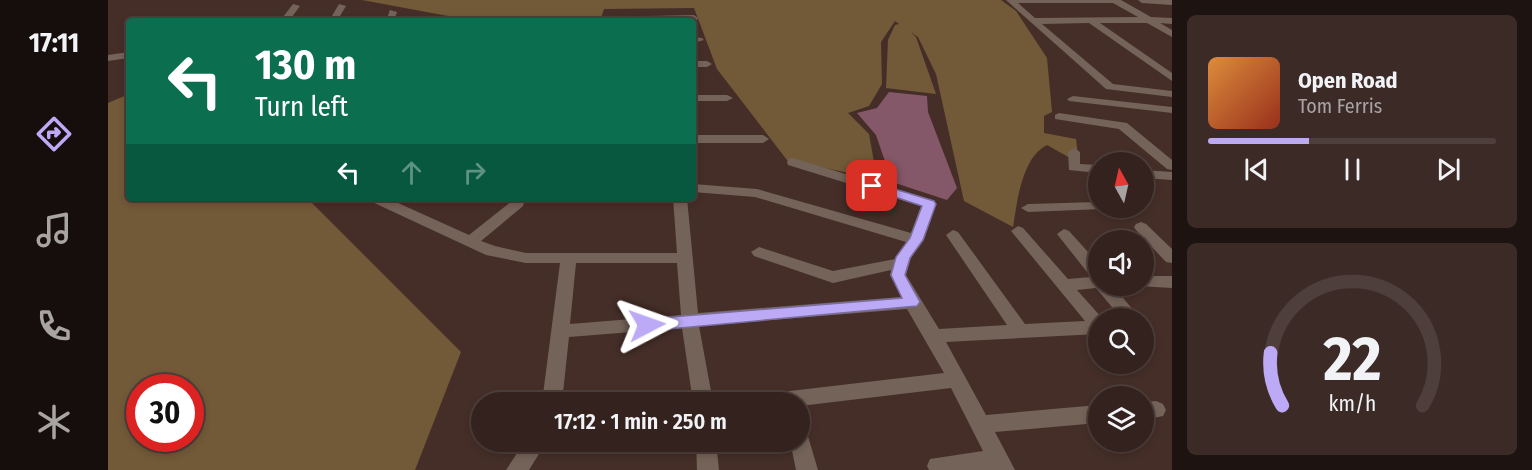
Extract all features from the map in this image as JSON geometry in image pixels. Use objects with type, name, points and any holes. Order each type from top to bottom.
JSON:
[{"type":"street","points":[[1170,32],[1115,0],[1010,1],[1110,87],[1172,94]]},
{"type":"street","points":[[1142,0],[1172,2]]},
{"type":"street","points":[[286,18],[296,6]]},
{"type":"street","points":[[335,18],[342,6]]},
{"type":"street","points":[[1135,12],[1172,15]]},
{"type":"street","points":[[1090,20],[1172,78]]},
{"type":"street","points":[[1032,21],[1172,21]]},
{"type":"street","points":[[108,58],[126,55]]},
{"type":"street","points":[[696,64],[707,64]]},
{"type":"street","points":[[696,98],[727,98]]},
{"type":"street","points":[[1074,99],[1172,110]]},
{"type":"street","points":[[1059,117],[1123,126],[1172,166]]},
{"type":"street","points":[[696,139],[763,139]]},
{"type":"street","points":[[1074,152],[1074,166],[1088,168]]},
{"type":"street","points":[[793,162],[929,204],[916,240],[901,262],[898,275],[934,336],[1001,465],[938,466]]},
{"type":"street","points":[[1154,175],[1172,176]]},
{"type":"street","points":[[1154,178],[1172,189]]},
{"type":"street","points":[[696,188],[739,190],[757,194],[916,240]]},
{"type":"street","points":[[381,201],[491,251],[526,258],[686,258]]},
{"type":"street","points":[[680,201],[690,322],[701,392]]},
{"type":"street","points":[[470,242],[517,204]]},
{"type":"street","points":[[1028,208],[1088,206]]},
{"type":"street","points":[[1141,227],[1172,258]]},
{"type":"street","points":[[1018,231],[1088,315]]},
{"type":"street","points":[[1064,234],[1088,262]]},
{"type":"street","points":[[953,235],[1020,330]]},
{"type":"street","points":[[759,252],[833,276],[901,262]]},
{"type":"street","points":[[553,392],[569,258]]},
{"type":"street","points":[[1154,282],[1172,282]]},
{"type":"street","points":[[1062,285],[1088,283]]},
{"type":"street","points":[[1112,296],[1122,308]]},
{"type":"street","points":[[561,331],[912,302]]},
{"type":"street","points":[[934,336],[1088,327]]},
{"type":"street","points":[[810,397],[957,379]]},
{"type":"street","points":[[981,424],[1088,415]]},
{"type":"street","points":[[517,470],[529,452]]},
{"type":"street","points":[[707,452],[708,470]]},
{"type":"street","points":[[803,452],[807,470]]},
{"type":"shaded area","points":[[362,0],[1001,0],[1016,11],[1047,58],[1052,112],[1044,116],[1044,133],[1076,139],[1079,163],[1047,145],[1039,151],[1032,159],[1022,181],[1013,227],[964,201],[936,74],[918,37],[911,32],[916,37],[936,94],[886,88],[888,40],[895,25],[899,24],[895,21],[881,42],[882,84],[869,106],[848,113],[869,134],[877,179],[787,160],[717,69],[694,8],[604,9],[601,18],[448,18],[448,16]]},
{"type":"shaded area","points":[[889,92],[927,96],[928,112],[957,188],[947,200],[892,182],[876,135],[857,113],[877,108]]},
{"type":"shaded area","points":[[126,95],[126,201],[310,201],[461,352],[415,470],[108,470],[108,103]]},
{"type":"route","points":[[647,325],[912,302],[898,275],[903,257],[916,240],[929,204],[872,186]]}]
